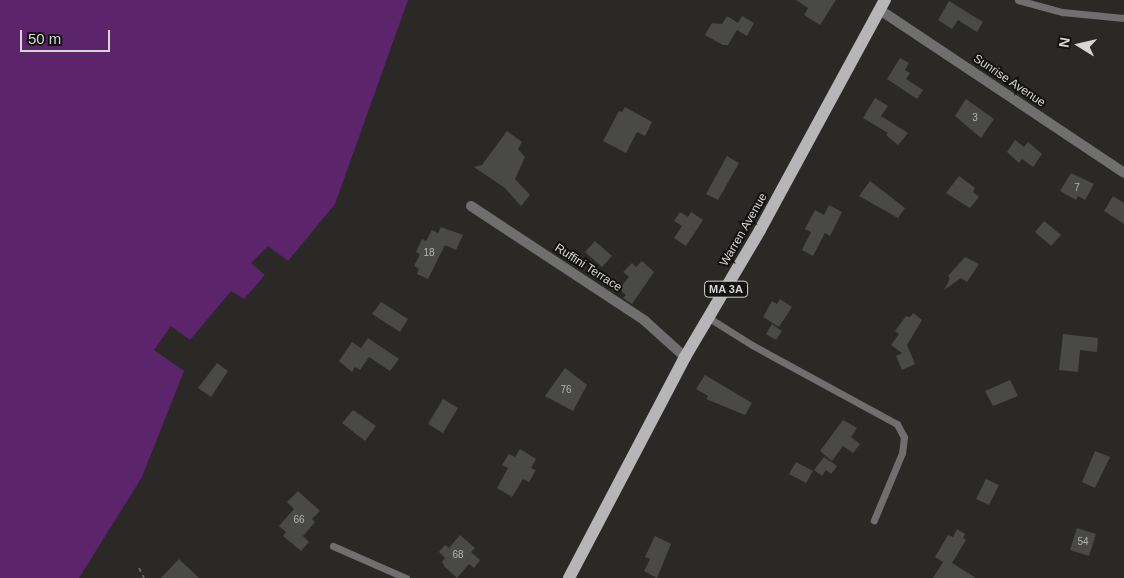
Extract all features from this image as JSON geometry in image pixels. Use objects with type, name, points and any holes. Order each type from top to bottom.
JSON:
[{"type":"main road","name":"Warren Avenue","points":[[569,578],[685,357],[709,318],[882,5]]},
{"type":"street","name":"Sunrise Avenue","points":[[882,5],[1124,173]]},
{"type":"street","name":"Ruffini Terrace","points":[[471,206],[644,320],[685,357]]},
{"type":"lane","points":[[1018,0],[1062,12],[1124,18]]},
{"type":"lane","points":[[709,318],[752,345],[897,424],[904,437],[902,453],[874,520]]},
{"type":"lane","points":[[333,546],[406,578]]},
{"type":"path","points":[[139,568],[144,578]]},
{"type":"shaded area","points":[[0,0],[408,0],[335,204],[288,261],[268,246],[251,263],[265,275],[244,299],[231,291],[190,340],[171,326],[154,350],[184,371],[142,477],[79,578],[0,578]]},
{"type":"building","points":[[796,0],[836,0],[820,25],[804,15],[808,8]]},
{"type":"building","points":[[949,1],[983,22],[977,32],[958,20],[952,29],[938,20]]},
{"type":"building","points":[[727,16],[738,23],[742,16],[754,23],[747,36],[737,30],[728,45],[723,45],[705,35],[712,23],[722,24]]},
{"type":"building","points":[[900,58],[909,63],[905,70],[910,73],[906,79],[923,90],[917,99],[887,79]]},
{"type":"building","points":[[875,98],[888,106],[881,116],[908,133],[898,145],[886,135],[888,133],[863,118]]},
{"type":"building","points":[[966,99],[994,119],[981,138],[955,116]]},
{"type":"building","points":[[625,107],[652,122],[645,136],[637,132],[626,153],[603,141],[619,111],[622,112]]},
{"type":"building","points":[[507,131],[522,142],[518,149],[525,157],[515,179],[530,195],[521,206],[505,188],[474,167],[482,165]]},
{"type":"building","points":[[1015,140],[1024,147],[1028,142],[1042,154],[1033,167],[1022,159],[1019,163],[1007,152]]},
{"type":"building","points":[[727,156],[739,163],[718,200],[706,194]]},
{"type":"building","points":[[1071,173],[1094,184],[1085,200],[1078,196],[1076,200],[1060,191]]},
{"type":"building","points":[[959,176],[975,188],[973,192],[979,197],[970,208],[946,193]]},
{"type":"building","points":[[870,181],[905,208],[898,218],[859,196]]},
{"type":"building","points":[[1113,196],[1124,203],[1124,224],[1104,211]]},
{"type":"building","points":[[829,205],[842,212],[830,236],[825,233],[813,256],[802,250],[811,232],[805,229],[815,210],[824,215]]},
{"type":"building","points":[[680,212],[688,217],[691,212],[703,220],[686,246],[674,238],[682,226],[674,221]]},
{"type":"building","points":[[1044,221],[1061,235],[1051,246],[1035,232]]},
{"type":"building","points":[[441,227],[463,235],[456,250],[445,245],[428,279],[417,274],[419,269],[414,266],[420,254],[416,252],[422,239],[426,241],[432,230],[438,233]]},
{"type":"building","points":[[595,241],[612,256],[602,267],[585,252]]},
{"type":"building","points":[[965,257],[979,264],[967,282],[961,278],[944,290],[950,279],[948,276]]},
{"type":"building","points":[[642,261],[654,272],[632,304],[623,298],[626,295],[619,289],[629,277],[623,272],[632,263],[636,267]]},
{"type":"building","points":[[780,299],[792,307],[779,327],[763,317],[772,301],[777,304]]},
{"type":"building","points":[[381,302],[408,319],[400,332],[372,314]]},
{"type":"building","points":[[913,313],[922,320],[907,345],[915,364],[902,370],[896,356],[902,353],[891,345],[899,334],[895,331],[906,316],[910,317]]},
{"type":"building","points":[[772,324],[782,331],[776,340],[766,334]]},
{"type":"building","points":[[1063,334],[1098,338],[1097,352],[1080,350],[1078,372],[1059,370]]},
{"type":"building","points":[[368,338],[399,359],[390,371],[369,357],[360,370],[355,367],[352,372],[339,361],[352,342],[361,348]]},
{"type":"building","points":[[217,363],[228,371],[211,397],[198,388]]},
{"type":"building","points":[[565,368],[587,385],[573,411],[545,396]]},
{"type":"building","points":[[705,375],[752,403],[745,415],[706,399],[708,396],[696,389]]},
{"type":"building","points":[[1010,380],[1018,396],[993,406],[985,391]]},
{"type":"building","points":[[443,399],[458,408],[443,433],[428,424]]},
{"type":"building","points":[[353,410],[376,426],[365,441],[342,423]]},
{"type":"building","points":[[843,420],[857,428],[851,437],[860,444],[853,453],[843,446],[832,461],[820,451]]},
{"type":"building","points":[[520,449],[536,459],[531,468],[536,470],[529,482],[523,479],[512,497],[497,488],[508,468],[502,465],[509,454],[515,457]]},
{"type":"building","points":[[1095,451],[1110,457],[1095,488],[1082,482]]},
{"type":"building","points":[[824,457],[837,466],[831,474],[826,470],[822,476],[814,470]]},
{"type":"building","points":[[796,462],[813,471],[806,483],[789,474]]},
{"type":"building","points":[[986,479],[999,485],[989,505],[976,499]]},
{"type":"building","points":[[298,491],[320,511],[312,519],[315,522],[303,536],[309,542],[301,551],[283,536],[286,532],[279,526],[294,509],[287,502]]},
{"type":"building","points":[[1077,528],[1096,534],[1089,556],[1070,550]]},
{"type":"building","points":[[957,529],[965,534],[963,538],[966,540],[952,563],[976,578],[933,578],[943,562],[935,557],[948,535],[953,537]]},
{"type":"building","points":[[460,535],[475,548],[471,552],[480,560],[474,568],[469,564],[457,578],[445,567],[442,562],[445,558],[439,552],[445,545],[449,548]]},
{"type":"building","points":[[655,536],[671,544],[657,578],[644,571],[650,559],[645,557]]},
{"type":"building","points":[[179,559],[199,578],[161,578]]}]
